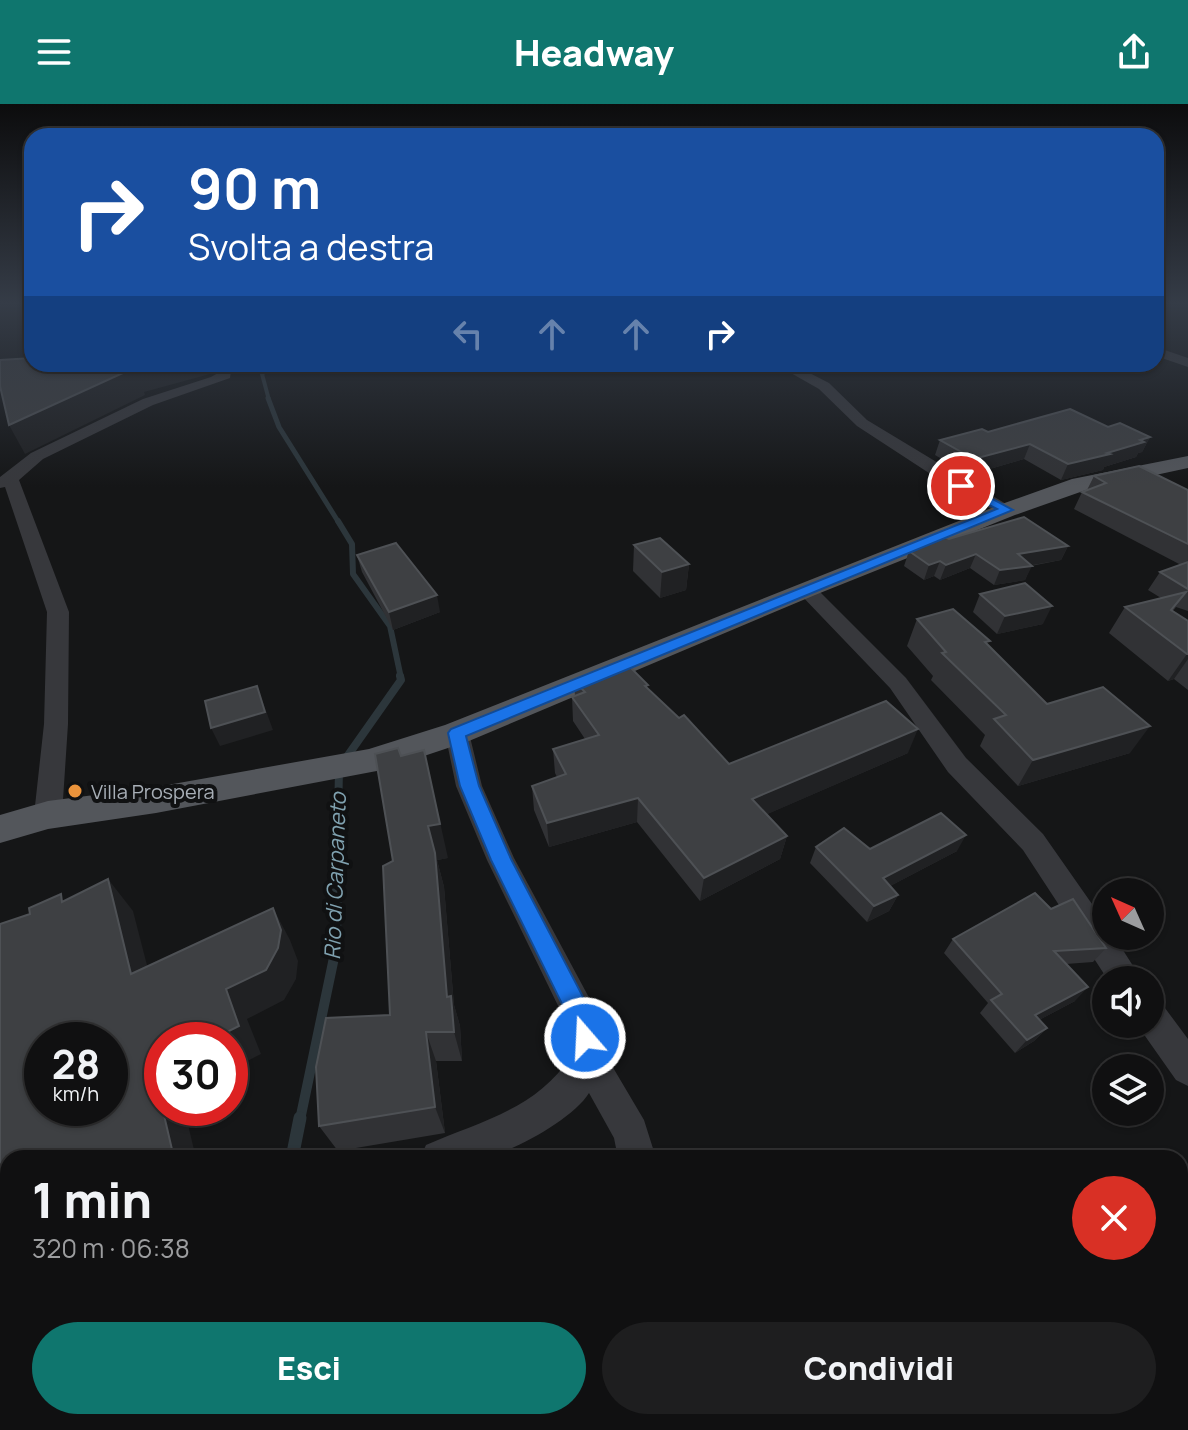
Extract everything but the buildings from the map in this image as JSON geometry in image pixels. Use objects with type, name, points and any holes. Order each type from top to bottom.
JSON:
[{"type":"main road","points":[[0,829],[48,815],[156,800],[370,761],[457,733],[1007,510],[1080,484],[1188,462]]},
{"type":"street","points":[[48,815],[56,724],[58,612],[5,481],[37,456],[134,408],[225,375],[225,372]]},
{"type":"street","points":[[797,372],[824,386],[862,423],[961,486],[1007,510]]},
{"type":"street","points":[[806,589],[898,683],[957,765],[1033,842],[1117,966]]},
{"type":"street","points":[[457,733],[469,786],[501,860],[581,1016],[589,1059],[631,1133],[635,1150]]},
{"type":"street","points":[[1164,1035],[1188,1068]]},
{"type":"street","points":[[458,1150],[542,1114],[570,1090],[589,1059]]},
{"type":"waterway","name":"Rio di Carpaneto","points":[[264,372],[262,374],[269,400]]},
{"type":"waterway","name":"Rio di Carpaneto","points":[[268,398],[279,427],[339,523]]},
{"type":"waterway","name":"Rio di Carpaneto","points":[[338,521],[352,544],[353,574],[390,626],[401,678]]},
{"type":"waterway","name":"Rio di Carpaneto","points":[[337,874],[339,768],[401,680],[400,676]]},
{"type":"waterway","name":"Rio di Carpaneto","points":[[300,1120],[336,948],[337,872]]},
{"type":"waterway","name":"Rio di Carpaneto","points":[[294,1150],[300,1118]]},
{"type":"place","name":"Villa Prospera","points":[[75,791]]},
{"type":"route","points":[[585,1038],[581,1016],[501,860],[469,786],[457,733],[1007,510],[961,486]]}]
